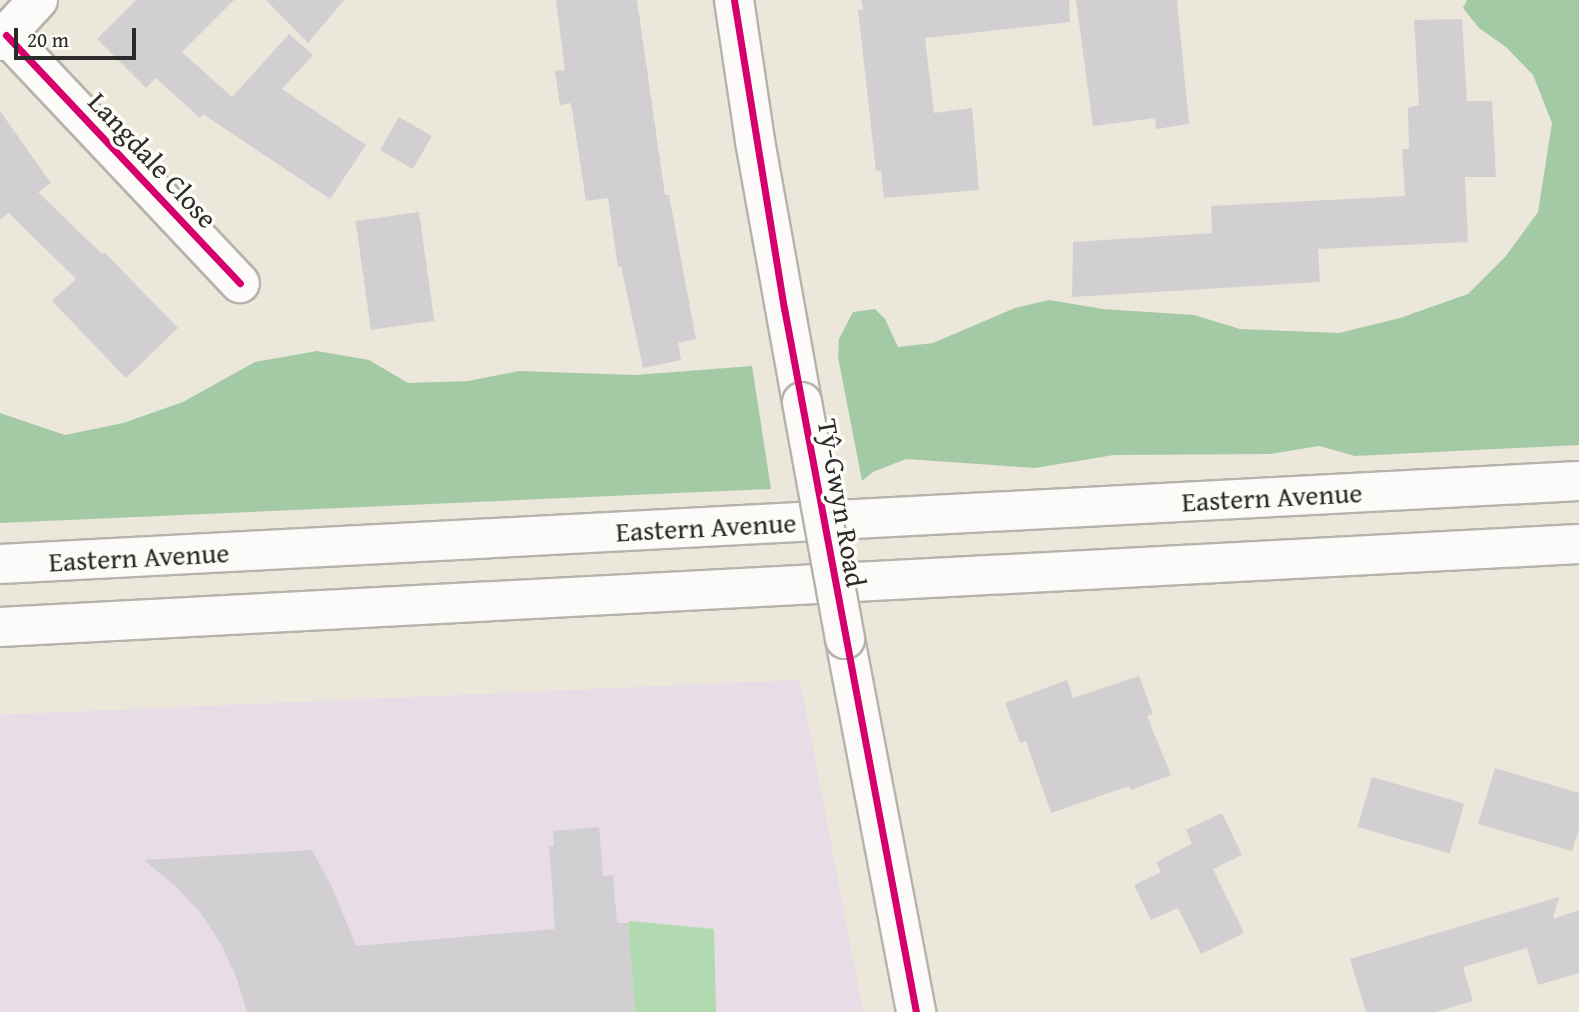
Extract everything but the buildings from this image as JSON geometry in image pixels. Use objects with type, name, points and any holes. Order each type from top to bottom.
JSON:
[{"type":"main road","points":[[3,38],[38,0]]},
{"type":"main road","name":"Tŷ-Gwyn Road","points":[[734,0],[757,153],[916,1012]]},
{"type":"main road","name":"Langdale Close","points":[[3,38],[240,283]]},
{"type":"main road","name":"Eastern Avenue","points":[[0,564],[1579,481]]},
{"type":"main road","points":[[0,627],[1579,544]]},
{"type":"shaded area","points":[[800,680],[863,1012],[0,1012],[0,715]]},
{"type":"green space","points":[[1467,0],[1579,0],[1579,445],[1355,456],[1319,446],[1271,454],[1114,455],[1035,468],[906,459],[873,472],[862,481],[838,357],[839,339],[853,312],[875,309],[885,319],[898,347],[933,343],[1015,308],[1049,300],[1103,309],[1194,315],[1240,329],[1339,333],[1400,318],[1468,294],[1506,256],[1538,212],[1552,123],[1533,75],[1506,47],[1479,28],[1463,8]]},
{"type":"green space","points":[[317,351],[369,360],[408,383],[468,381],[519,371],[635,375],[752,366],[771,489],[0,523],[0,413],[65,435],[123,423],[183,402],[255,362]]},
{"type":"green space","points":[[630,921],[714,929],[716,1012],[635,1012],[628,923]]},
{"type":"cycle path","points":[[734,0],[784,308],[916,1012]]},
{"type":"cycle path","points":[[6,35],[240,283]]}]
